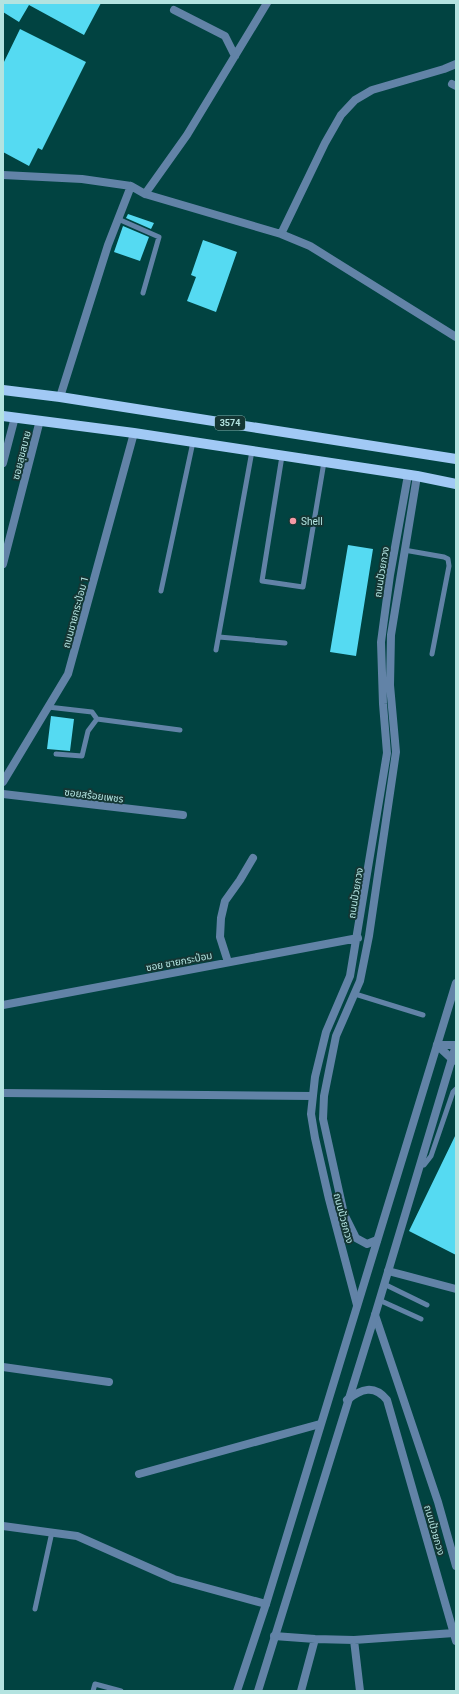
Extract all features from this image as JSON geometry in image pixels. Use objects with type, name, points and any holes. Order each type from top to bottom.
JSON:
[{"type":"main road","name":"3574","points":[[3,390],[60,397],[456,459]]},
{"type":"main road","points":[[3,416],[134,433],[456,484]]},
{"type":"street","points":[[145,194],[187,135],[267,3]]},
{"type":"street","points":[[174,10],[225,36],[235,56]]},
{"type":"street","points":[[281,234],[325,143],[341,114],[355,100],[372,90],[444,69],[456,64]]},
{"type":"street","points":[[3,175],[82,179],[131,186],[145,194],[281,234],[310,246],[456,338]]},
{"type":"street","points":[[60,397],[108,245],[131,186]]},
{"type":"street","points":[[3,463],[15,417]]},
{"type":"street","name":"ซอยสุขสบาย","points":[[3,564],[40,420]]},
{"type":"street","name":"ถนนชายกระป่อม 1","points":[[3,782],[68,674],[134,433]]},
{"type":"street","name":"ถนนป้วยกวง","points":[[378,1240],[367,1244],[356,1238],[344,1214],[323,1119],[324,1096],[336,1036],[360,980],[369,936],[396,752],[390,685],[391,635],[404,550],[413,476]]},
{"type":"street","name":"ถนนป้วยกวง","points":[[357,1305],[334,1220],[315,1138],[312,1114],[313,1096],[315,1077],[326,1032],[350,976],[358,938],[387,753],[383,704],[381,642],[390,575],[413,476]]},
{"type":"street","name":"ซอยสร้อยเพชร","points":[[3,794],[183,815]]},
{"type":"street","points":[[228,962],[220,937],[221,918],[225,901],[253,858]]},
{"type":"street","name":"ซอย ชายกระป่อม","points":[[3,1005],[358,938]]},
{"type":"street","points":[[237,1691],[266,1604],[456,983]]},
{"type":"street","points":[[258,1691],[420,1164],[454,1060],[456,1045],[437,1045]]},
{"type":"street","points":[[437,1045],[454,1060]]},
{"type":"street","points":[[3,1093],[313,1096]]},
{"type":"street","points":[[334,1220],[345,1228],[351,1228]]},
{"type":"street","points":[[388,1270],[456,1289]]},
{"type":"street","name":"ถนนป้วยกวง","points":[[375,1314],[438,1502],[456,1566]]},
{"type":"street","points":[[3,1368],[109,1382]]},
{"type":"street","name":"ถนนป้วยกวง","points":[[348,1400],[360,1391],[366,1390],[378,1392],[387,1400],[455,1637]]},
{"type":"street","points":[[139,1474],[320,1424]]},
{"type":"street","points":[[3,1526],[77,1536],[174,1579],[266,1604]]},
{"type":"street","points":[[274,1636],[354,1640],[455,1637]]},
{"type":"street","points":[[301,1691],[314,1639]]},
{"type":"street","points":[[354,1640],[360,1691]]},
{"type":"lane","points":[[118,219],[159,237],[144,292]]},
{"type":"lane","points":[[161,590],[192,442]]},
{"type":"lane","points":[[216,650],[252,451]]},
{"type":"lane","points":[[282,456],[262,581],[303,588],[324,462]]},
{"type":"lane","points":[[404,550],[448,559],[449,566],[432,654]]},
{"type":"lane","points":[[219,637],[286,643]]},
{"type":"lane","points":[[48,707],[92,712],[97,719],[180,730]]},
{"type":"lane","points":[[56,754],[82,756],[88,731],[97,719]]},
{"type":"lane","points":[[355,994],[423,1016]]},
{"type":"lane","points":[[420,1164],[424,1165],[430,1156],[453,1092],[456,1089]]},
{"type":"lane","points":[[384,1284],[427,1305]]},
{"type":"lane","points":[[379,1300],[421,1319]]},
{"type":"lane","points":[[35,1609],[52,1532]]},
{"type":"lane","points":[[93,1691],[95,1684],[121,1691]]},
{"type":"building","points":[[3,3],[101,3],[84,35],[29,5],[19,22],[3,12]]},
{"type":"building","points":[[20,29],[86,62],[42,150],[38,148],[29,166],[3,152],[3,64]]},
{"type":"building","points":[[128,214],[154,223],[151,229],[126,218]]},
{"type":"building","points":[[123,226],[149,237],[140,261],[114,252]]},
{"type":"building","points":[[203,240],[237,252],[216,312],[187,301],[196,277],[191,275]]},
{"type":"building","points":[[348,545],[373,549],[356,656],[330,652]]},
{"type":"building","points":[[51,716],[74,719],[70,751],[47,749]]},
{"type":"building","points":[[456,1134],[456,1255],[409,1231]]},
{"type":"place","name":"Shell","points":[[293,521]]}]
